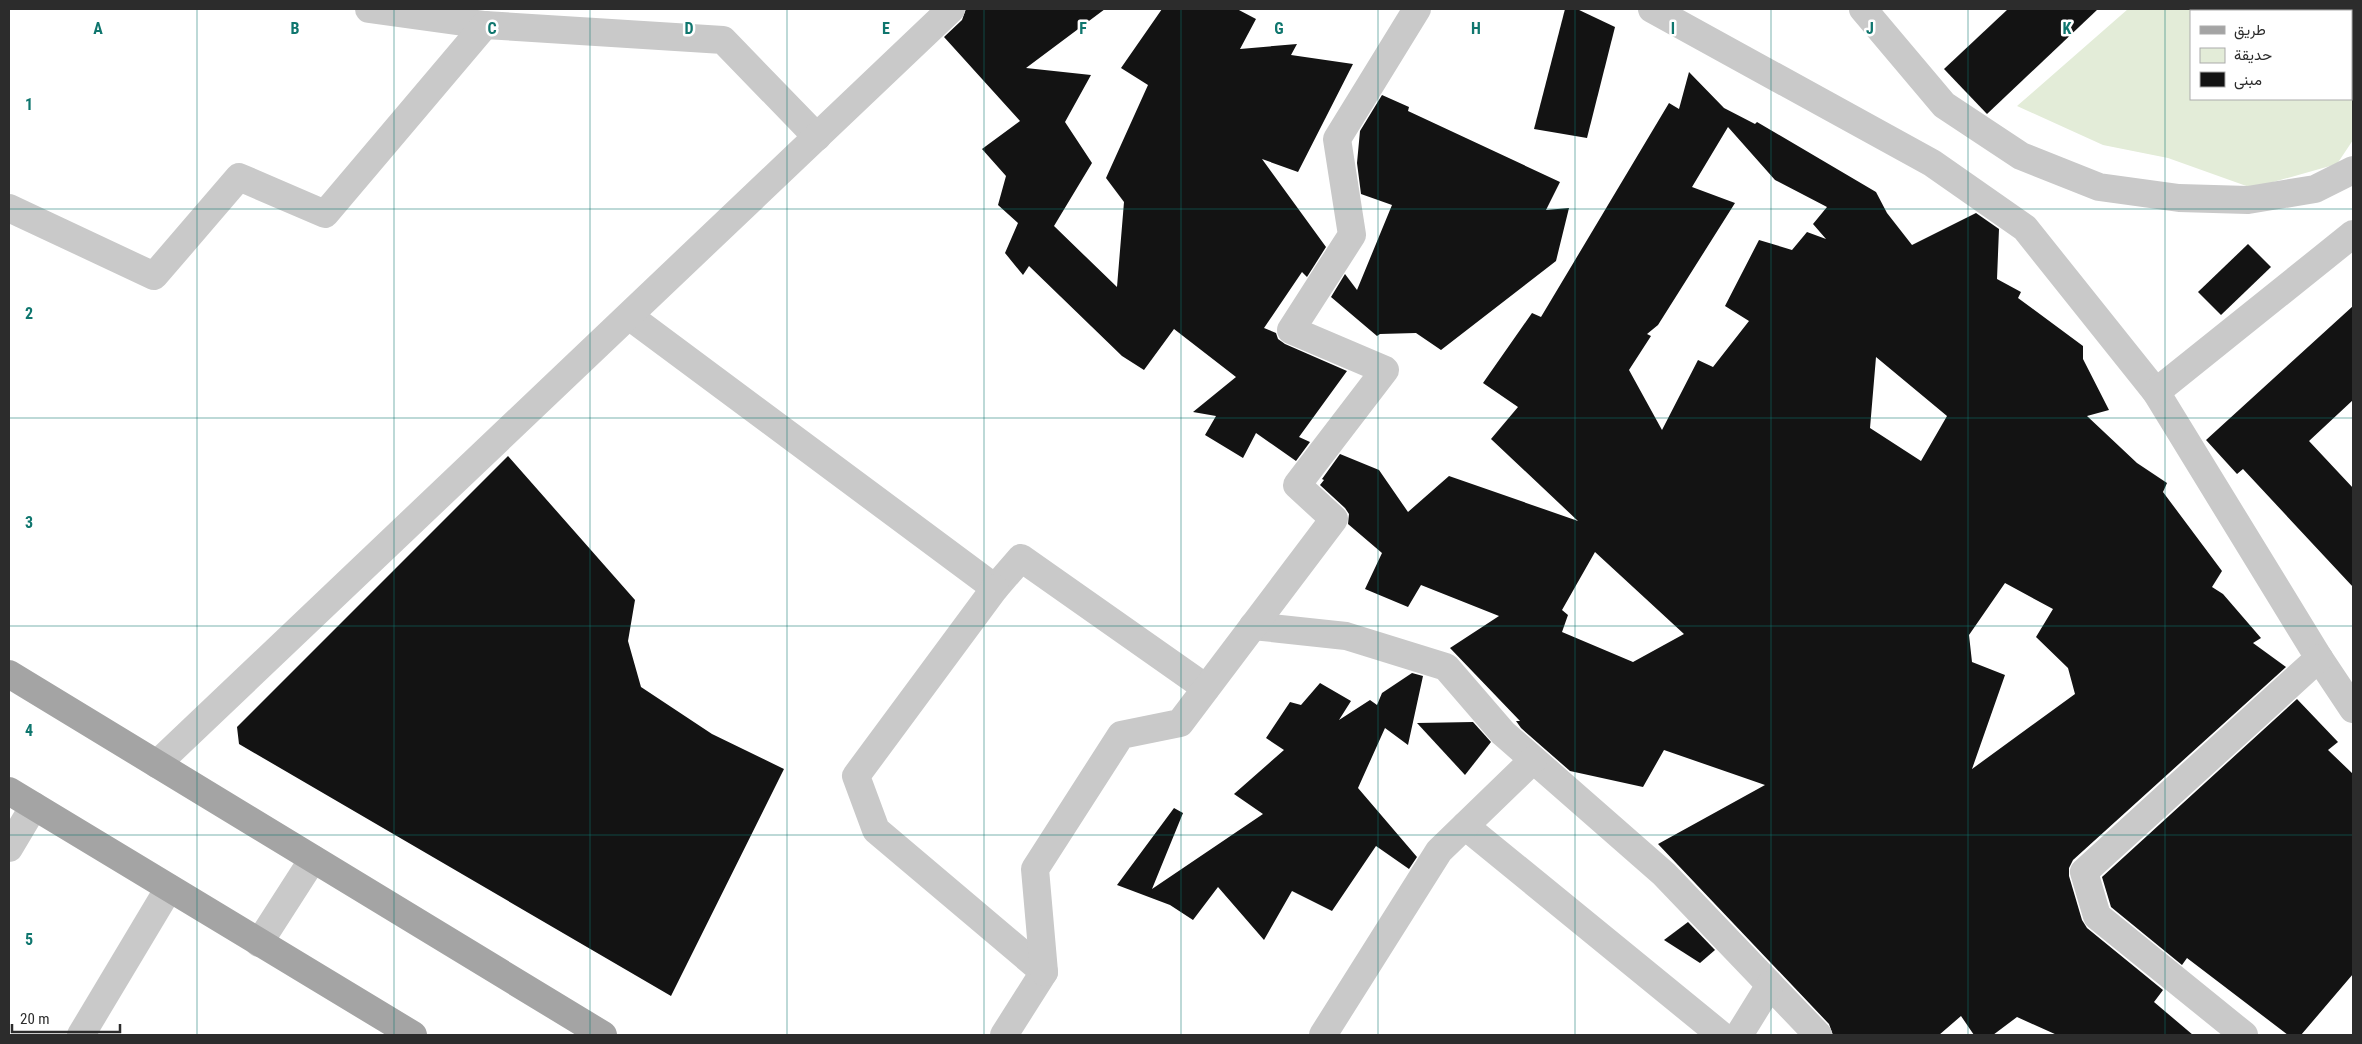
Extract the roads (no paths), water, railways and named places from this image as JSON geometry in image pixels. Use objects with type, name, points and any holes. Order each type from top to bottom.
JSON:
[{"type":"main road","points":[[9,674],[604,1035]]},
{"type":"main road","points":[[9,791],[259,943],[399,1032]]},
{"type":"street","points":[[369,9],[485,25],[723,40],[816,137]]},
{"type":"street","points":[[157,764],[951,9]]},
{"type":"street","points":[[1004,1035],[1044,972],[1035,868],[1121,734],[1180,723],[1334,519],[1297,485],[1385,370],[1292,330],[1352,235],[1337,139],[1417,9]]},
{"type":"street","points":[[1652,9],[1932,162],[2025,228],[2156,392],[2319,658],[2353,709]]},
{"type":"street","points":[[1863,9],[1944,105],[2021,156],[2099,187],[2180,198],[2248,200],[2315,189],[2353,170]]},
{"type":"street","points":[[9,208],[154,276],[239,177],[324,214],[485,25]]},
{"type":"street","points":[[2156,392],[2353,234]]},
{"type":"street","points":[[629,316],[995,588]]},
{"type":"street","points":[[1044,972],[876,830],[856,776],[995,588],[1021,558],[1206,688]]},
{"type":"street","points":[[1253,626],[1346,636],[1446,667],[1503,733],[1664,874],[1818,1035]]},
{"type":"street","points":[[2244,1035],[2097,916],[2084,872],[2319,658]]},
{"type":"street","points":[[1323,1035],[1439,851],[1533,760]]},
{"type":"street","points":[[9,848],[34,806]]},
{"type":"street","points":[[1465,826],[1721,1035]]},
{"type":"street","points":[[259,943],[313,859]]},
{"type":"street","points":[[81,1035],[169,888]]},
{"type":"street","points":[[1739,1035],[1770,985]]}]
